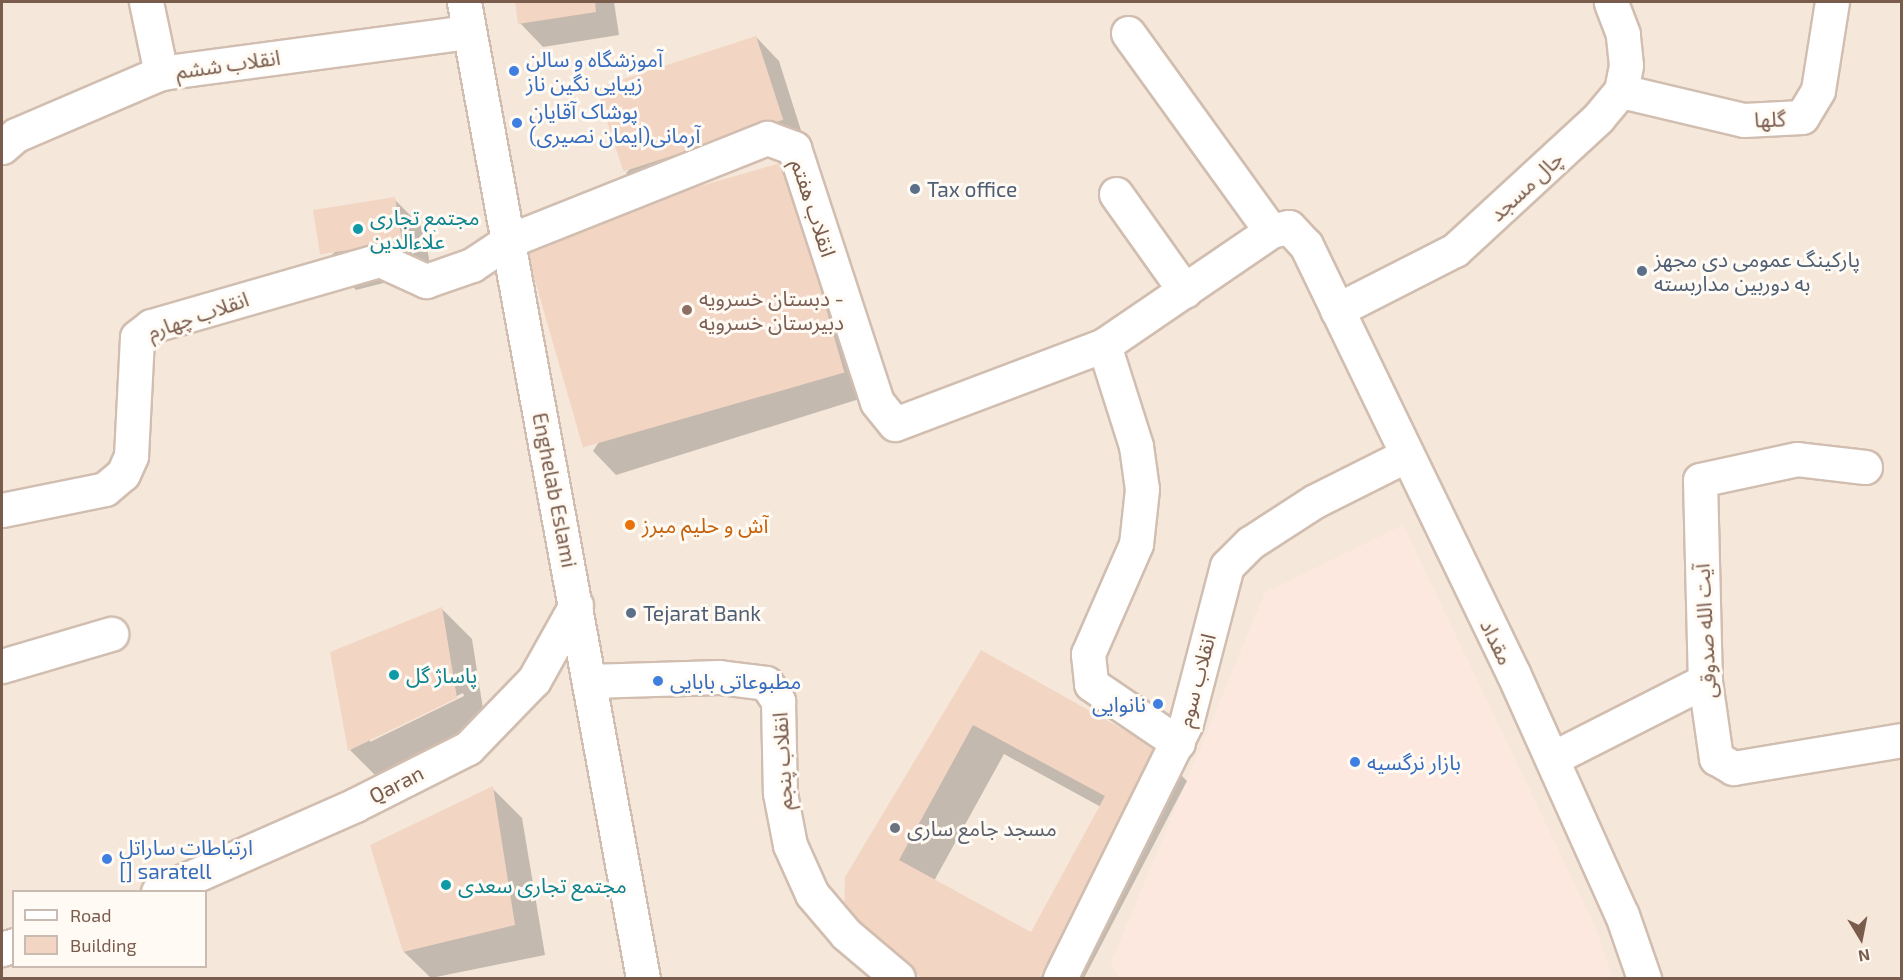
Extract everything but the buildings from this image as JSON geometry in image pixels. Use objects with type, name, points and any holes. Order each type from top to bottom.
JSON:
[{"type":"street","points":[[146,2],[161,74]]},
{"type":"street","points":[[1611,2],[1623,34],[1621,91]]},
{"type":"street","name":"گلها","points":[[1621,91],[1744,120],[1802,117],[1818,90],[1832,2]]},
{"type":"street","name":"انقلاب ششم","points":[[2,147],[16,135],[161,74],[467,17]]},
{"type":"street","name":"Enghelab Eslami","points":[[467,17],[643,978]]},
{"type":"street","points":[[1128,33],[1271,231]]},
{"type":"street","name":"چال مسجد","points":[[1337,310],[1455,250],[1517,196],[1621,91]]},
{"type":"street","name":"انقلاب هفتم","points":[[508,241],[767,138],[794,148],[888,421],[910,421],[1104,345],[1271,231]]},
{"type":"street","points":[[1116,194],[1185,291]]},
{"type":"street","name":"مقداد","points":[[1271,231],[1289,227],[1298,231],[1553,758],[1644,978]]},
{"type":"street","name":"انقلاب چهارم","points":[[2,510],[105,489],[123,474],[131,456],[136,337],[151,326],[380,260],[426,281],[472,265],[508,241]]},
{"type":"street","points":[[1104,345],[1136,446],[1142,489],[1136,544],[1088,654],[1091,684],[1178,742]]},
{"type":"street","name":"انقلاب سوم","points":[[1060,978],[1178,742],[1233,556],[1315,501],[1405,456]]},
{"type":"street","name":"آیت الله صدوقی","points":[[1865,467],[1797,459],[1700,480],[1705,681],[1716,758],[1733,768],[1902,740]]},
{"type":"street","name":"Qaran","points":[[160,890],[344,810],[468,748],[534,680],[576,605]]},
{"type":"street","points":[[2,666],[111,633]]},
{"type":"street","name":"انقلاب پنجم","points":[[590,681],[718,677],[766,683],[778,701],[780,793],[790,845],[812,894],[846,934],[898,978]]},
{"type":"street","points":[[1553,758],[1705,681]]},
{"type":"shaded area","points":[[2,2],[1901,2],[1901,978],[2,978]]},
{"type":"shaded area","name":"بازار نرگسیه","points":[[1403,525],[1597,931],[1613,978],[1120,978],[1111,963],[1265,593]]},
{"type":"place","name":"آموزشگاه و سالن زیبایی نگین ناز","points":[[514,71]]},
{"type":"place","name":"پوشاک آقایان آرمانی(ایمان نصیری)","points":[[517,123]]},
{"type":"place","name":"Tax office","points":[[915,189]]},
{"type":"place","name":"مجتمع تجاری علاءالدین","points":[[358,229]]},
{"type":"place","name":"پارکینگ عمومی دی مجهز به دوربین مداربسته","points":[[1642,271]]},
{"type":"place","name":"دبستان خسرویه - دبیرستان خسرویه","points":[[687,310]]},
{"type":"place","name":"آش و حلیم مبرز","points":[[630,525]]},
{"type":"place","name":"Tejarat Bank","points":[[631,613]]},
{"type":"place","name":"پاساژ گل","points":[[394,675]]},
{"type":"place","name":"مطبوعاتی بابایی","points":[[658,681]]},
{"type":"place","name":"نانوایی","points":[[1158,704]]},
{"type":"place","name":"بازار نرگسیه","points":[[1355,762]]},
{"type":"place","name":"مسجد جامع ساری","points":[[895,828]]},
{"type":"place","name":"ارتباطات ساراتل [] saratell","points":[[107,859]]},
{"type":"place","name":"مجتمع تجاری سعدی","points":[[446,885]]}]
